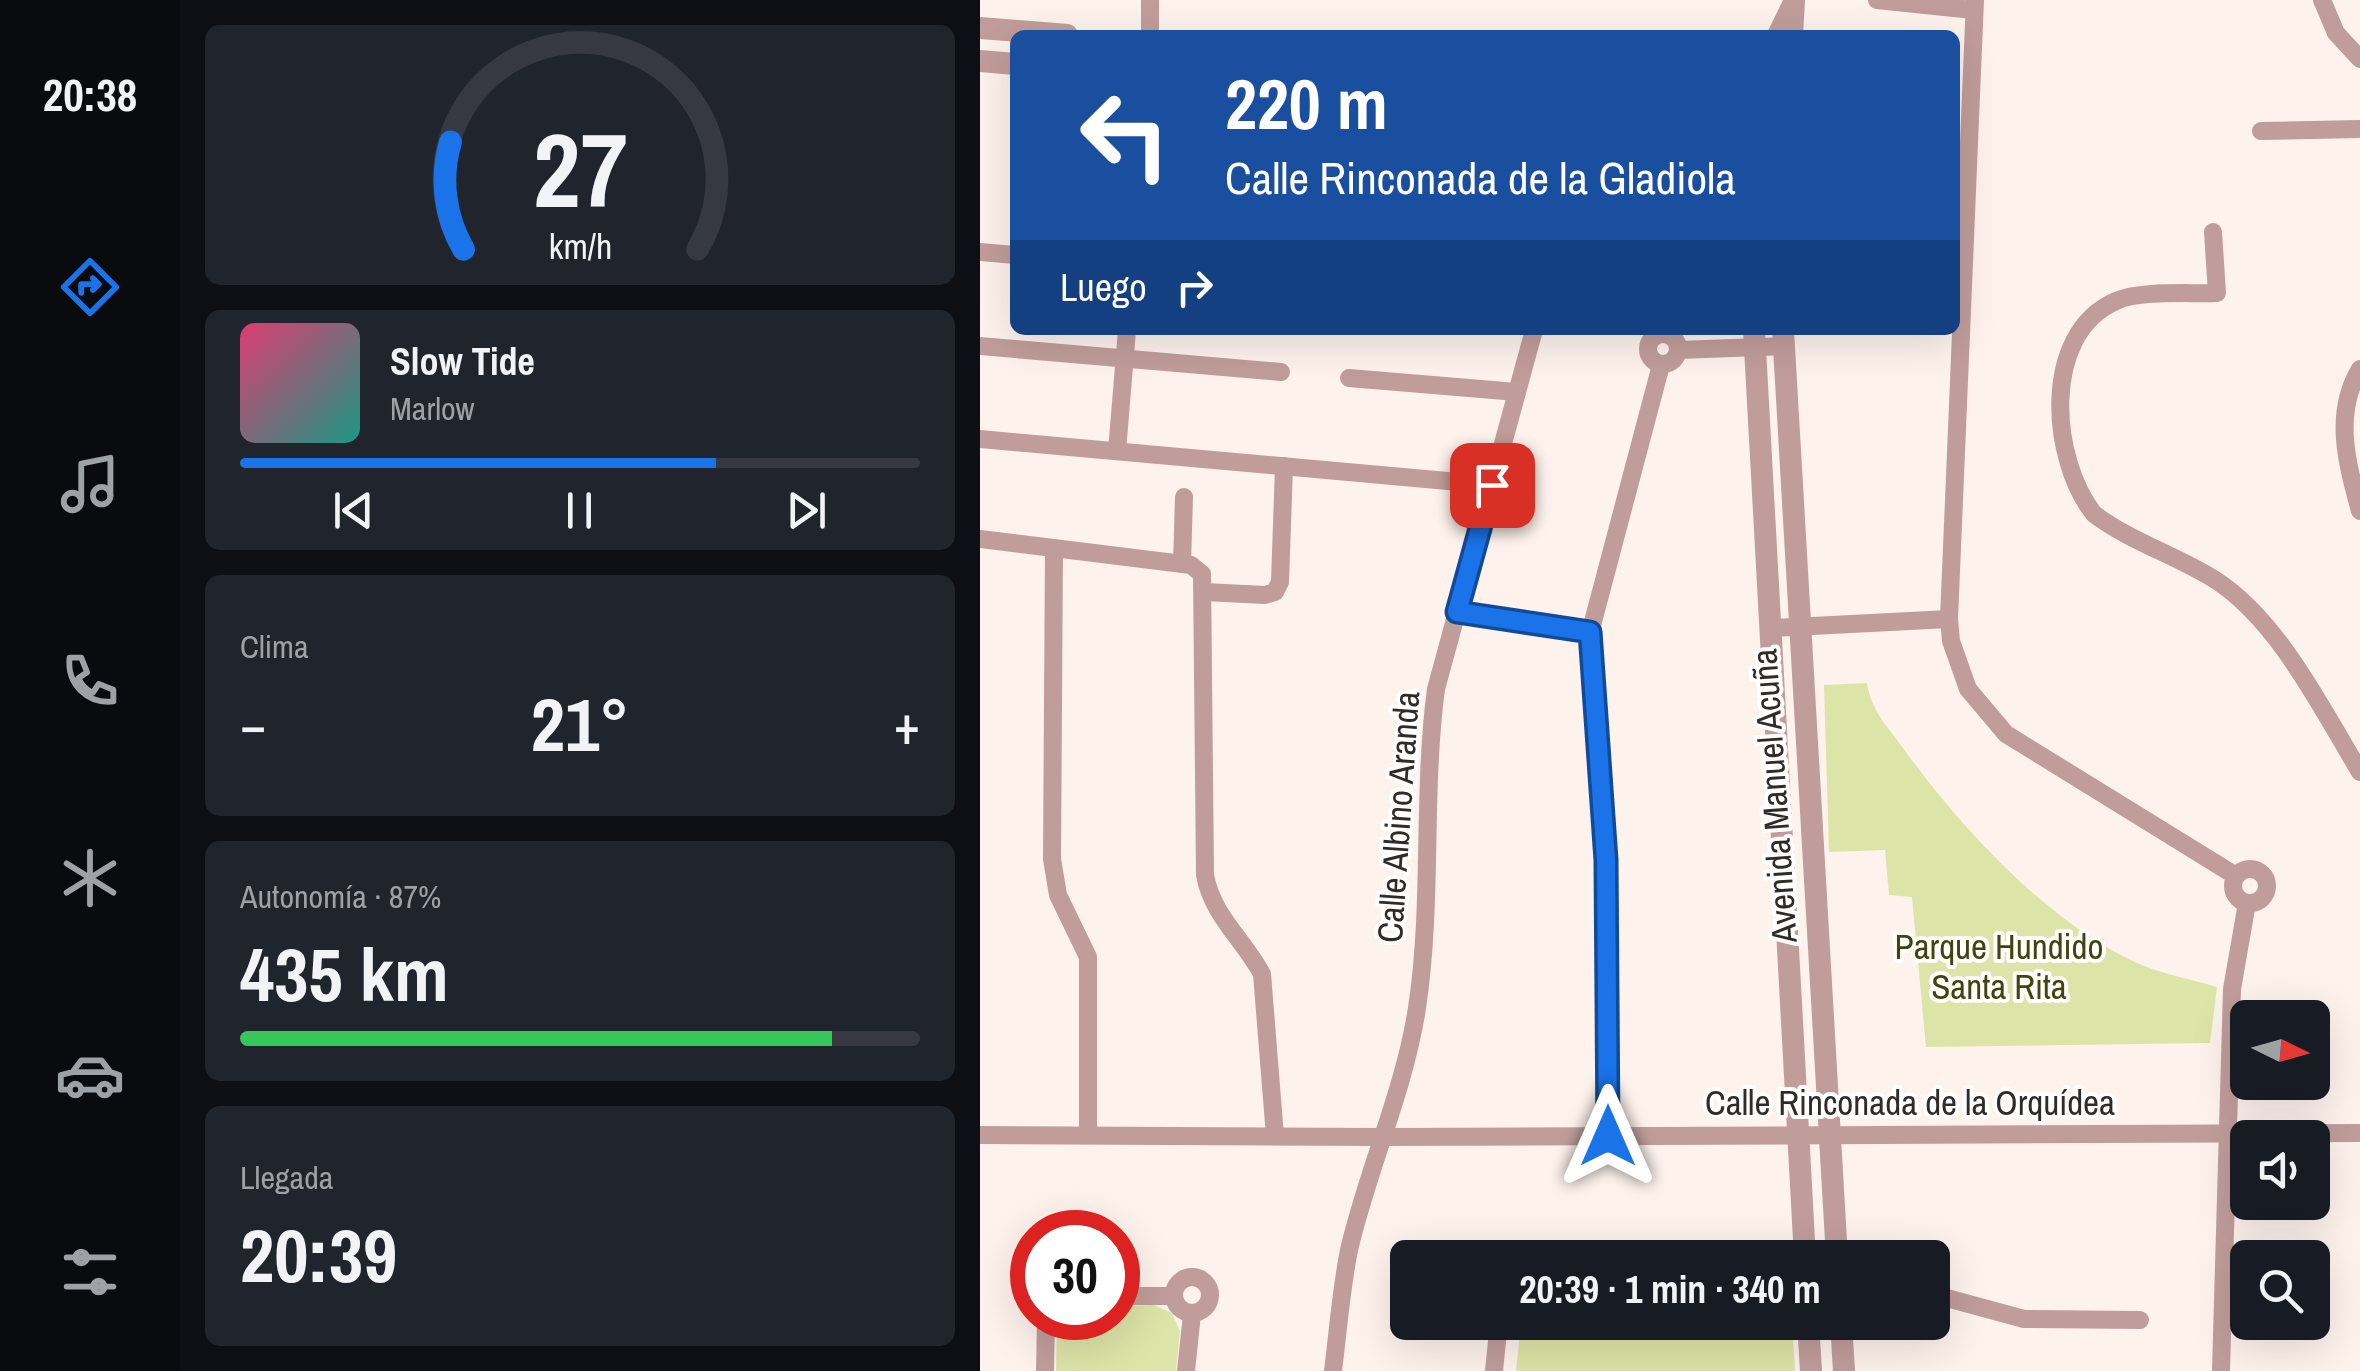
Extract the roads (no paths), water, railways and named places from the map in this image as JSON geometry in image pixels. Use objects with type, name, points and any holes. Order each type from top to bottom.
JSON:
[{"type":"street","points":[[1150,0],[1150,30]]},
{"type":"street","points":[[1779,30],[1794,0]]},
{"type":"street","points":[[1794,0],[1794,30]]},
{"type":"street","points":[[1877,0],[1974,5],[1950,619],[1951,641],[1968,689],[2006,734],[2236,876]]},
{"type":"street","points":[[2322,0],[2336,33],[2360,59]]},
{"type":"street","points":[[980,28],[1010,30]]},
{"type":"street","points":[[980,61],[1010,64]]},
{"type":"street","points":[[2261,131],[2360,129]]},
{"type":"street","points":[[2212,232],[2217,293],[2126,298],[2092,316],[2077,335],[2064,371],[2060,417],[2064,450],[2084,502],[2094,514],[2216,580],[2243,602],[2307,684],[2360,772]]},
{"type":"street","points":[[980,252],[1010,255]]},
{"type":"street","points":[[1117,451],[1127,335]]},
{"type":"street","name":"Calle Albino Aranda","points":[[1334,1371],[1350,1249],[1403,1075],[1417,1007],[1424,924],[1429,745],[1436,688],[1533,335]]},
{"type":"street","points":[[1657,335],[1672,336],[1679,350],[1673,361],[1661,364],[1654,361],[1648,347],[1657,335]]},
{"type":"street","points":[[1679,350],[1754,338],[1783,338]]},
{"type":"street","name":"Avenida Manuel Acuña","points":[[1754,338],[1804,1240]]},
{"type":"street","name":"Avenida Manuel Acuña","points":[[1783,338],[1836,1240]]},
{"type":"street","points":[[980,346],[1280,372]]},
{"type":"street","points":[[1608,1136],[1606,860],[1590,632],[1661,364]]},
{"type":"street","points":[[2360,368],[2346,394],[2344,420],[2346,453],[2360,511]]},
{"type":"street","points":[[1349,378],[1517,392]]},
{"type":"street","points":[[980,439],[1492,485]]},
{"type":"street","points":[[1204,592],[1275,592],[1280,582],[1284,466]]},
{"type":"street","points":[[1184,497],[1190,566]]},
{"type":"street","points":[[980,538],[1190,566],[1202,574],[1205,875],[1209,897],[1218,914],[1249,951],[1262,974],[1276,1136]]},
{"type":"street","points":[[1054,548],[1052,859],[1058,895],[1088,957],[1088,1136]]},
{"type":"street","points":[[1457,612],[1590,632]]},
{"type":"street","points":[[1773,628],[1950,619]]},
{"type":"street","points":[[2255,869],[2264,875],[2265,895],[2257,902],[2247,903],[2237,897],[2233,887],[2236,876],[2255,869]]},
{"type":"street","points":[[2221,1371],[2232,989],[2247,903]]},
{"type":"street","name":"Calle Rinconada de la Orquídea","points":[[980,1135],[2360,1133]]},
{"type":"street","points":[[1188,1276],[1205,1281],[1210,1289],[1207,1306],[1192,1314],[1179,1308],[1173,1296],[1175,1287],[1188,1276]]},
{"type":"street","points":[[1140,1296],[1173,1296]]},
{"type":"street","points":[[1950,1299],[2024,1319],[2140,1320]]},
{"type":"street","points":[[1186,1371],[1192,1314]]},
{"type":"street","points":[[1045,1371],[1046,1340]]},
{"type":"street","points":[[1494,1371],[1497,1340]]},
{"type":"street","points":[[1809,1340],[1812,1371]]},
{"type":"street","points":[[1842,1340],[1844,1371]]},
{"type":"park label","name":"Parque Hundido Santa Rita","points":[[1999,966]]}]
